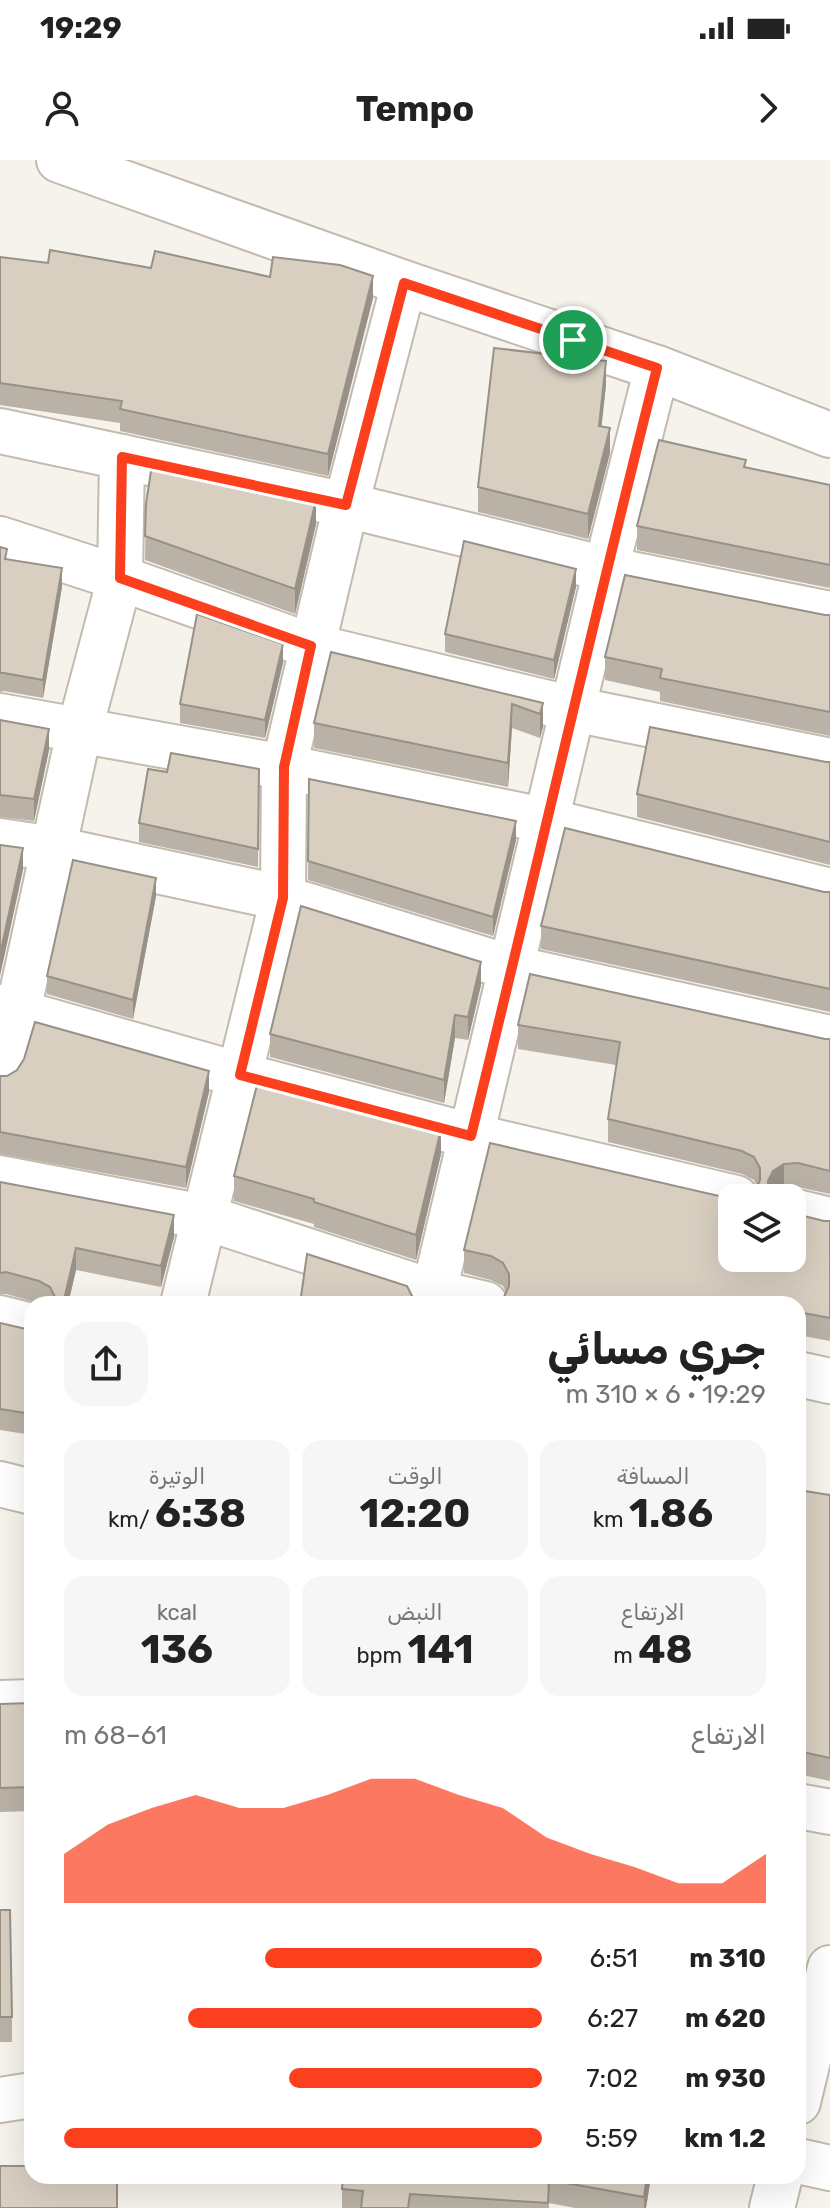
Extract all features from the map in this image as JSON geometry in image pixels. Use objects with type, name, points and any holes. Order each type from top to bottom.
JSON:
[{"type":"street","points":[[59,160],[404,283],[657,368],[830,435]]},
{"type":"street","points":[[185,1296],[283,898],[284,767],[311,646],[404,283]]},
{"type":"street","points":[[432,1296],[657,368]]},
{"type":"street","points":[[0,431],[346,505],[606,569],[830,614]]},
{"type":"street","points":[[0,1073],[9,1009],[55,849],[79,732],[120,578],[122,457]]},
{"type":"street","points":[[0,539],[311,646],[573,709],[830,761]]},
{"type":"street","points":[[0,716],[284,767],[548,821],[830,891]]},
{"type":"street","points":[[0,841],[55,849],[283,898],[512,968],[830,1038]]},
{"type":"street","points":[[9,1009],[240,1075],[471,1136],[718,1194]]},
{"type":"street","points":[[0,1178],[204,1217],[426,1296]]},
{"type":"street","points":[[806,1214],[830,1220]]},
{"type":"street","points":[[0,1318],[24,1324]]},
{"type":"street","points":[[806,1376],[830,1381]]},
{"type":"street","points":[[0,1484],[24,1490]]},
{"type":"street","points":[[0,1703],[24,1702]]},
{"type":"street","points":[[806,1808],[830,1812]]},
{"type":"street","points":[[806,2054],[817,1989]]},
{"type":"street","points":[[0,2100],[24,2096]]},
{"type":"street","points":[[806,2163],[830,2168]]},
{"type":"street","points":[[772,2208],[778,2184]]},
{"type":"building","points":[[50,250],[151,268],[155,251],[270,277],[273,257],[340,265],[373,276],[328,454],[120,409],[122,401],[0,383],[0,257],[48,263]]},
{"type":"building","points":[[494,348],[606,361],[599,426],[610,428],[588,514],[478,487]]},
{"type":"building","points":[[659,440],[746,460],[744,467],[830,485],[830,565],[637,526]]},
{"type":"building","points":[[152,464],[316,500],[295,589],[145,536]]},
{"type":"building","points":[[464,541],[576,569],[554,660],[445,634]]},
{"type":"building","points":[[0,547],[7,549],[5,559],[62,568],[43,680],[0,673]]},
{"type":"building","points":[[625,575],[830,615],[830,712],[660,678],[662,669],[605,657]]},
{"type":"building","points":[[197,614],[283,644],[265,720],[180,704]]},
{"type":"building","points":[[331,652],[543,703],[540,714],[512,704],[508,763],[314,723]]},
{"type":"building","points":[[0,720],[49,729],[34,799],[0,795]]},
{"type":"building","points":[[650,727],[830,762],[830,842],[637,794]]},
{"type":"building","points":[[171,753],[259,769],[258,849],[139,823],[148,769],[167,772]]},
{"type":"building","points":[[309,779],[516,821],[493,917],[308,861]]},
{"type":"building","points":[[565,828],[830,892],[830,989],[541,926]]},
{"type":"building","points":[[0,845],[23,848],[0,955]]},
{"type":"building","points":[[73,860],[156,878],[133,1000],[47,976]]},
{"type":"building","points":[[301,906],[481,962],[468,1017],[455,1015],[444,1080],[270,1034]]},
{"type":"building","points":[[530,974],[830,1039],[830,1171],[798,1163],[784,1164],[773,1171],[768,1184],[758,1184],[760,1168],[754,1157],[742,1151],[608,1119],[620,1042],[518,1025]]},
{"type":"building","points":[[35,1022],[209,1071],[186,1167],[0,1132],[0,1076],[17,1070],[24,1059]]},
{"type":"building","points":[[258,1081],[441,1129],[416,1235],[314,1202],[314,1199],[234,1176]]},
{"type":"building","points":[[490,1143],[718,1196],[718,1272],[806,1272],[806,1216],[830,1221],[830,1318],[806,1314],[806,1296],[504,1296],[509,1286],[509,1274],[503,1263],[491,1256],[464,1250]]},
{"type":"building","points":[[0,1182],[174,1215],[161,1266],[76,1248],[65,1296],[54,1296],[50,1287],[39,1281],[0,1273]]},
{"type":"building","points":[[307,1254],[407,1286],[412,1296],[301,1296]]},
{"type":"building","points":[[0,1323],[24,1329],[24,1413],[0,1409]]},
{"type":"building","points":[[806,1491],[830,1495],[830,1758],[806,1753]]},
{"type":"building","points":[[24,1703],[24,1787],[0,1788],[0,1704]]},
{"type":"building","points":[[0,1910],[10,1910],[12,2017],[0,2017]]},
{"type":"building","points":[[0,2166],[24,2166],[24,2184],[117,2184],[117,2208],[0,2208]]},
{"type":"building","points":[[342,2184],[549,2184],[548,2203],[410,2194],[408,2208],[361,2208],[363,2191],[342,2189]]},
{"type":"building","points":[[571,2184],[646,2184],[644,2197]]},
{"type":"route","points":[[404,283],[573,340],[657,368],[471,1136],[240,1075],[283,898],[284,767],[311,646],[120,578],[122,457],[346,505],[404,283]]}]
